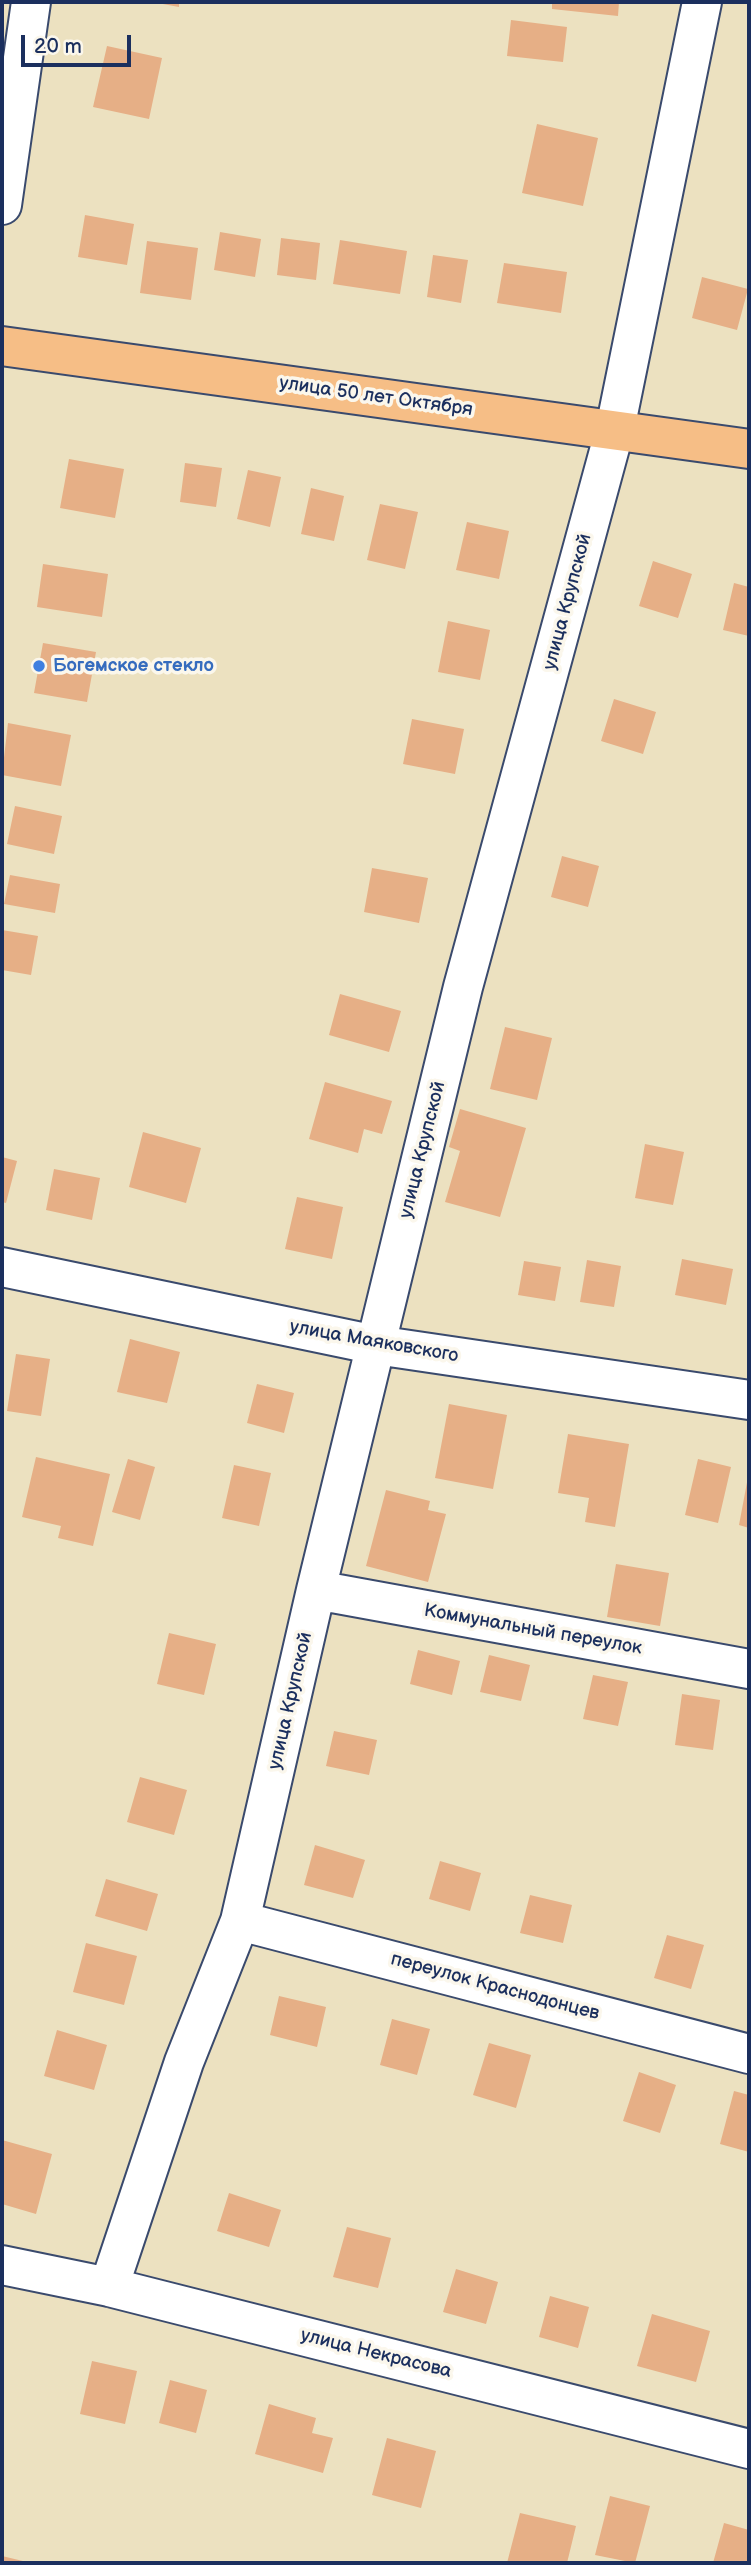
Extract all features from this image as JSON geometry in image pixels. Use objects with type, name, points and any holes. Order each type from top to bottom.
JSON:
[{"type":"main road","name":"улица 50 лет Октября","points":[[2,346],[749,449]]},
{"type":"street","points":[[2,205],[31,2]]},
{"type":"street","name":"улица Крупской","points":[[109,2287],[184,2062],[240,1921],[316,1590],[463,987],[615,429],[702,2]]},
{"type":"street","name":"улица Маяковского","points":[[2,1267],[376,1345],[749,1400]]},
{"type":"street","name":"Коммунальный переулок","points":[[316,1590],[749,1670]]},
{"type":"street","name":"переулок Краснодонцев","points":[[240,1921],[749,2054]]},
{"type":"street","name":"улица Некрасова","points":[[2,2265],[109,2287],[749,2449]]},
{"type":"building","points":[[152,2],[179,2],[179,7]]},
{"type":"building","points":[[552,2],[619,2],[618,16],[552,9]]},
{"type":"building","points":[[511,20],[567,27],[563,62],[507,56]]},
{"type":"building","points":[[107,46],[162,58],[149,119],[93,107]]},
{"type":"building","points":[[537,124],[598,138],[583,206],[522,193]]},
{"type":"building","points":[[85,215],[134,224],[127,265],[78,257]]},
{"type":"building","points":[[220,232],[261,239],[255,277],[214,270]]},
{"type":"building","points":[[281,238],[320,243],[316,280],[277,275]]},
{"type":"building","points":[[340,240],[407,251],[400,294],[333,284]]},
{"type":"building","points":[[147,241],[198,248],[191,300],[140,293]]},
{"type":"building","points":[[433,255],[468,260],[461,303],[427,297]]},
{"type":"building","points":[[504,263],[567,272],[561,313],[497,303]]},
{"type":"building","points":[[702,277],[748,289],[737,330],[692,318]]},
{"type":"building","points":[[69,459],[124,469],[115,518],[60,508]]},
{"type":"building","points":[[185,463],[222,468],[216,507],[180,502]]},
{"type":"building","points":[[248,470],[281,477],[270,527],[237,519]]},
{"type":"building","points":[[311,488],[344,496],[334,541],[301,534]]},
{"type":"building","points":[[380,504],[418,512],[405,569],[367,560]]},
{"type":"building","points":[[467,522],[509,531],[499,579],[456,570]]},
{"type":"building","points":[[653,561],[692,574],[678,618],[639,606]]},
{"type":"building","points":[[43,564],[108,574],[102,617],[37,607]]},
{"type":"building","points":[[734,583],[749,587],[749,636],[723,630]]},
{"type":"building","points":[[448,621],[490,630],[480,680],[438,672]]},
{"type":"building","points":[[43,643],[96,652],[87,702],[34,693]]},
{"type":"building","points":[[614,699],[656,712],[643,754],[601,741]]},
{"type":"building","points":[[412,719],[464,729],[455,774],[403,764]]},
{"type":"building","points":[[8,723],[71,735],[61,786],[2,775]]},
{"type":"building","points":[[15,806],[62,816],[54,854],[7,844]]},
{"type":"building","points":[[562,856],[599,866],[588,907],[551,897]]},
{"type":"building","points":[[372,868],[428,878],[419,923],[364,912]]},
{"type":"building","points":[[10,875],[60,884],[55,913],[4,904]]},
{"type":"building","points":[[2,930],[38,936],[31,975],[2,970]]},
{"type":"building","points":[[340,994],[401,1011],[389,1052],[329,1035]]},
{"type":"building","points":[[505,1027],[552,1038],[537,1100],[490,1089]]},
{"type":"building","points":[[325,1082],[392,1101],[382,1134],[364,1129],[358,1153],[309,1139]]},
{"type":"building","points":[[460,1109],[526,1128],[500,1217],[445,1202],[460,1151],[449,1147]]},
{"type":"building","points":[[143,1132],[201,1148],[186,1203],[129,1187]]},
{"type":"building","points":[[645,1144],[684,1152],[673,1205],[635,1198]]},
{"type":"building","points":[[2,1157],[17,1161],[6,1203],[2,1202]]},
{"type":"building","points":[[54,1169],[100,1178],[92,1220],[46,1210]]},
{"type":"building","points":[[297,1197],[343,1207],[332,1259],[285,1249]]},
{"type":"building","points":[[682,1259],[733,1269],[726,1305],[675,1295]]},
{"type":"building","points":[[587,1260],[621,1266],[614,1307],[580,1302]]},
{"type":"building","points":[[524,1261],[561,1267],[555,1301],[518,1295]]},
{"type":"building","points":[[130,1339],[180,1352],[167,1403],[117,1392]]},
{"type":"building","points":[[16,1354],[50,1359],[41,1416],[7,1411]]},
{"type":"building","points":[[257,1384],[294,1393],[284,1433],[247,1423]]},
{"type":"building","points":[[449,1404],[507,1415],[493,1489],[435,1478]]},
{"type":"building","points":[[568,1434],[629,1444],[615,1527],[585,1522],[589,1498],[558,1493]]},
{"type":"building","points":[[36,1457],[110,1474],[93,1546],[58,1538],[61,1526],[22,1517]]},
{"type":"building","points":[[128,1459],[155,1467],[140,1520],[112,1512]]},
{"type":"building","points":[[698,1459],[731,1467],[718,1523],[685,1515]]},
{"type":"building","points":[[234,1465],[271,1473],[259,1526],[222,1518]]},
{"type":"building","points":[[749,1478],[749,1528],[739,1525]]},
{"type":"building","points":[[386,1490],[430,1501],[428,1510],[446,1514],[428,1582],[366,1566]]},
{"type":"building","points":[[616,1564],[669,1573],[660,1626],[607,1617]]},
{"type":"building","points":[[169,1633],[216,1644],[204,1695],[157,1684]]},
{"type":"building","points":[[418,1650],[460,1661],[452,1695],[410,1684]]},
{"type":"building","points":[[489,1655],[530,1665],[521,1701],[480,1692]]},
{"type":"building","points":[[593,1675],[628,1682],[618,1726],[583,1719]]},
{"type":"building","points":[[682,1694],[720,1700],[713,1750],[675,1745]]},
{"type":"building","points":[[334,1731],[377,1740],[369,1775],[326,1766]]},
{"type":"building","points":[[140,1777],[187,1790],[174,1835],[127,1822]]},
{"type":"building","points":[[315,1845],[365,1860],[353,1898],[304,1885]]},
{"type":"building","points":[[440,1861],[481,1873],[470,1911],[429,1899]]},
{"type":"building","points":[[106,1879],[158,1894],[147,1931],[95,1916]]},
{"type":"building","points":[[530,1895],[572,1905],[563,1943],[520,1933]]},
{"type":"building","points":[[667,1935],[704,1945],[691,1989],[654,1978]]},
{"type":"building","points":[[86,1943],[137,1956],[124,2005],[73,1992]]},
{"type":"building","points":[[279,1996],[326,2007],[317,2047],[270,2035]]},
{"type":"building","points":[[392,2019],[430,2029],[417,2075],[380,2065]]},
{"type":"building","points":[[57,2030],[107,2045],[94,2090],[44,2076]]},
{"type":"building","points":[[489,2043],[531,2055],[516,2108],[473,2095]]},
{"type":"building","points":[[639,2072],[676,2085],[660,2133],[623,2121]]},
{"type":"building","points":[[734,2091],[749,2095],[749,2152],[720,2144]]},
{"type":"building","points":[[2,2140],[52,2154],[36,2214],[2,2204]]},
{"type":"building","points":[[229,2193],[281,2210],[269,2247],[217,2231]]},
{"type":"building","points":[[347,2227],[391,2238],[378,2288],[333,2277]]},
{"type":"building","points":[[456,2269],[498,2282],[486,2324],[443,2312]]},
{"type":"building","points":[[550,2296],[589,2307],[578,2348],[539,2337]]},
{"type":"building","points":[[652,2314],[710,2331],[696,2382],[637,2366]]},
{"type":"building","points":[[92,2361],[137,2371],[125,2424],[80,2414]]},
{"type":"building","points":[[170,2380],[207,2390],[196,2433],[159,2423]]},
{"type":"building","points":[[269,2404],[316,2418],[312,2433],[333,2438],[323,2473],[255,2454]]},
{"type":"building","points":[[387,2438],[436,2451],[421,2508],[372,2495]]},
{"type":"building","points":[[610,2496],[650,2506],[635,2563],[595,2555]]},
{"type":"building","points":[[520,2513],[576,2526],[567,2563],[507,2563]]},
{"type":"building","points":[[724,2523],[749,2530],[749,2563],[713,2563]]},
{"type":"building","points":[[2,2556],[27,2562],[27,2563],[2,2563]]},
{"type":"place","name":"Богемское стекло","points":[[39,666]]}]
